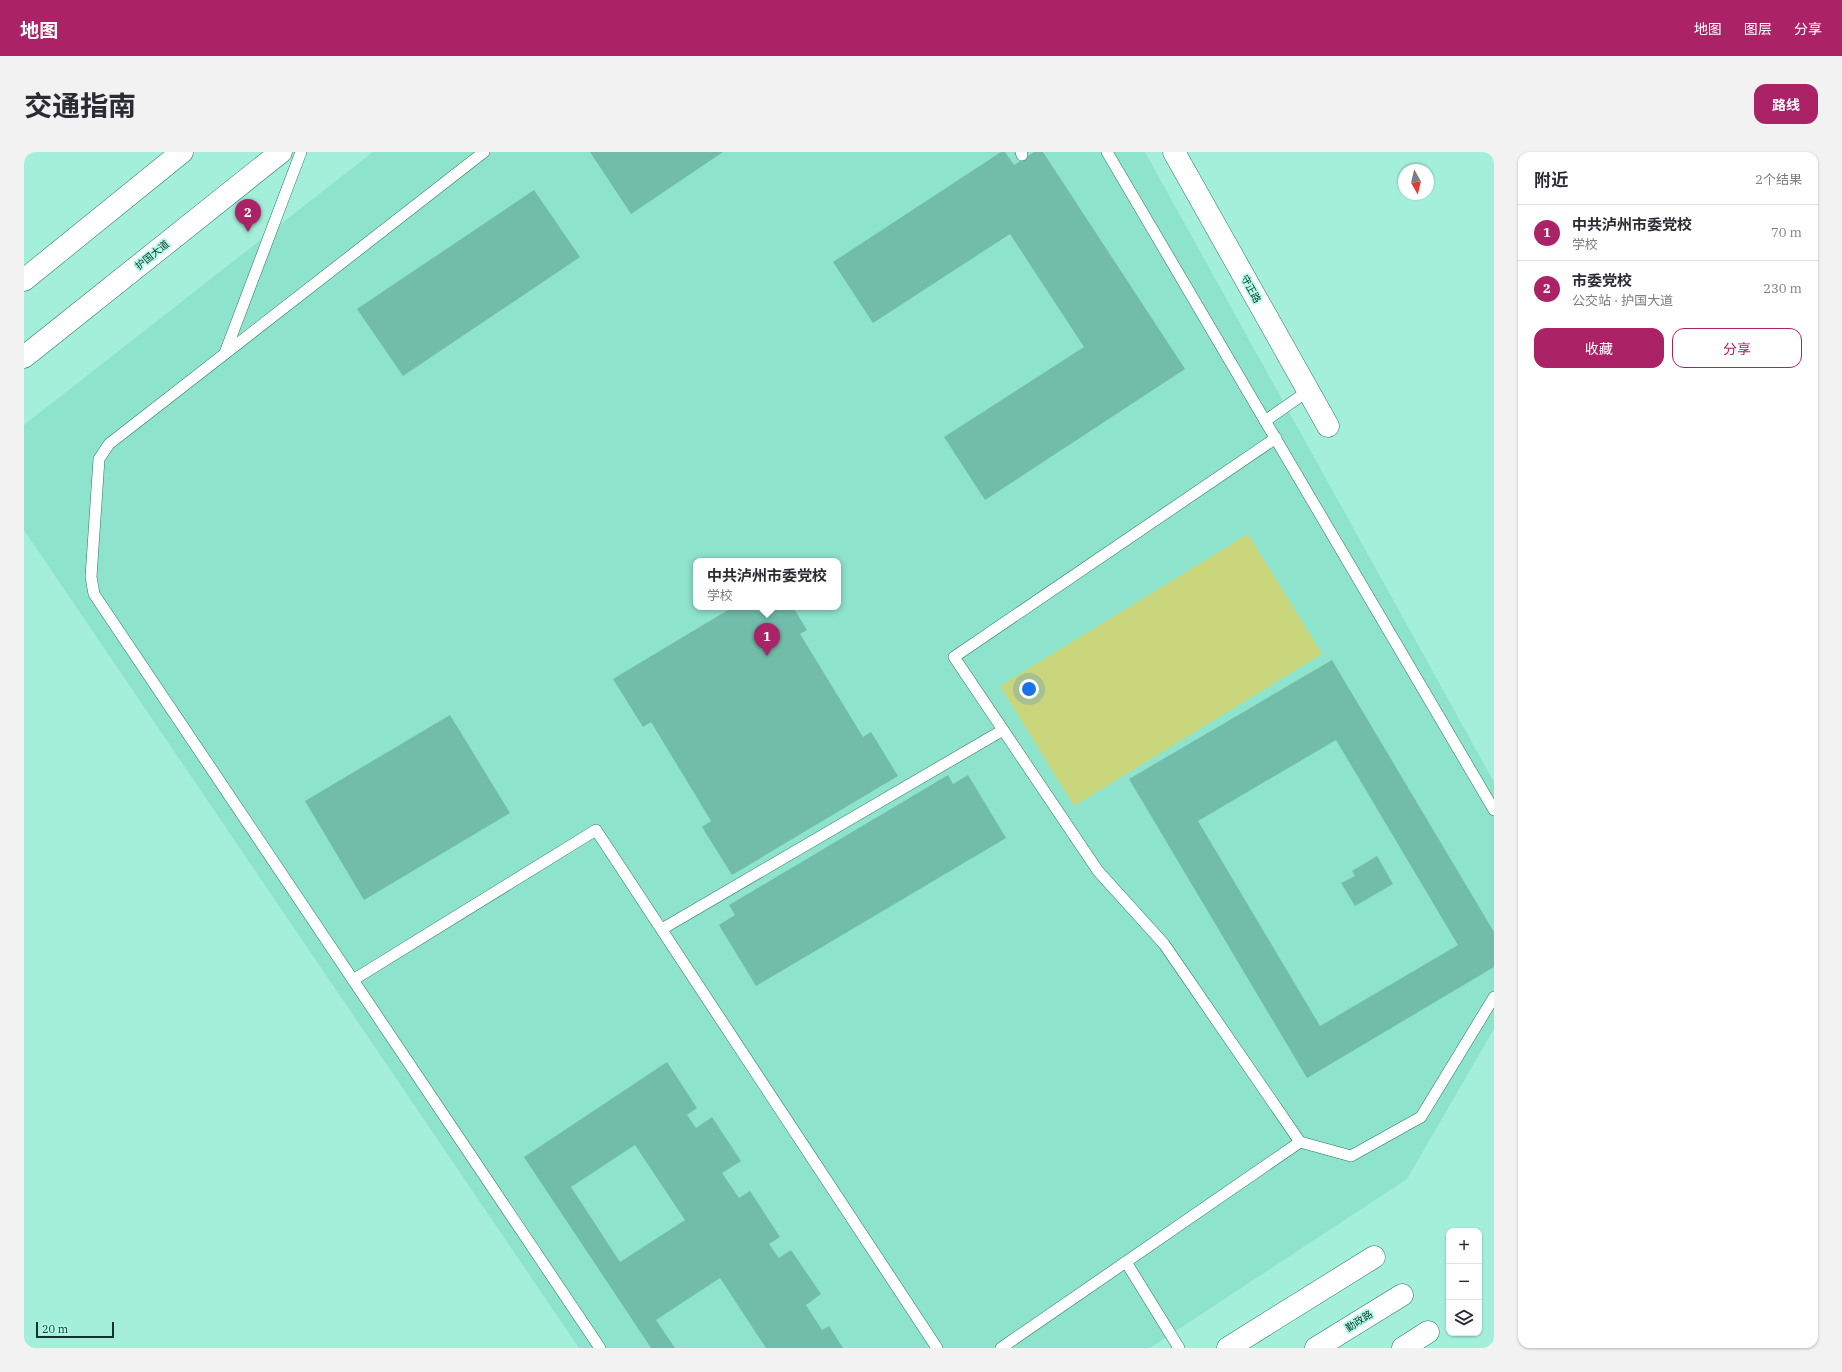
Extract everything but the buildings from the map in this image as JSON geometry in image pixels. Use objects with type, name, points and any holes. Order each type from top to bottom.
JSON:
[{"type":"street","points":[[24,280],[182,152]]},
{"type":"street","name":"护国大道","points":[[24,357],[281,152]]},
{"type":"street","name":"守正路","points":[[1174,152],[1328,426]]},
{"type":"street","points":[[1228,1348],[1374,1257]]},
{"type":"street","name":"勤政路","points":[[1316,1348],[1402,1294]]},
{"type":"street","points":[[1403,1348],[1428,1332]]},
{"type":"lane","points":[[225,354],[301,152]]},
{"type":"lane","points":[[484,152],[109,444],[99,459],[91,576],[94,594],[600,1348]]},
{"type":"lane","points":[[1107,152],[1494,810]]},
{"type":"lane","points":[[1265,421],[1308,391]]},
{"type":"lane","points":[[1276,438],[954,657],[1098,872],[1164,944],[1300,1142],[1351,1156],[1421,1117],[1494,997]]},
{"type":"lane","points":[[662,929],[1003,730]]},
{"type":"lane","points":[[353,980],[596,830],[938,1348]]},
{"type":"lane","points":[[1001,1348],[1300,1142]]},
{"type":"lane","points":[[1126,1262],[1179,1348]]},
{"type":"shaded area","points":[[373,152],[1145,152],[1494,782],[1494,1029],[1407,1179],[1150,1348],[579,1348],[24,530],[24,425]]},
{"type":"shaded area","points":[[1248,534],[1322,654],[1074,806],[1000,686]]},
{"type":"place","name":"市委党校","points":[[248,232]]},
{"type":"place","name":"中共泸州市委党校","points":[[767,656]]}]
